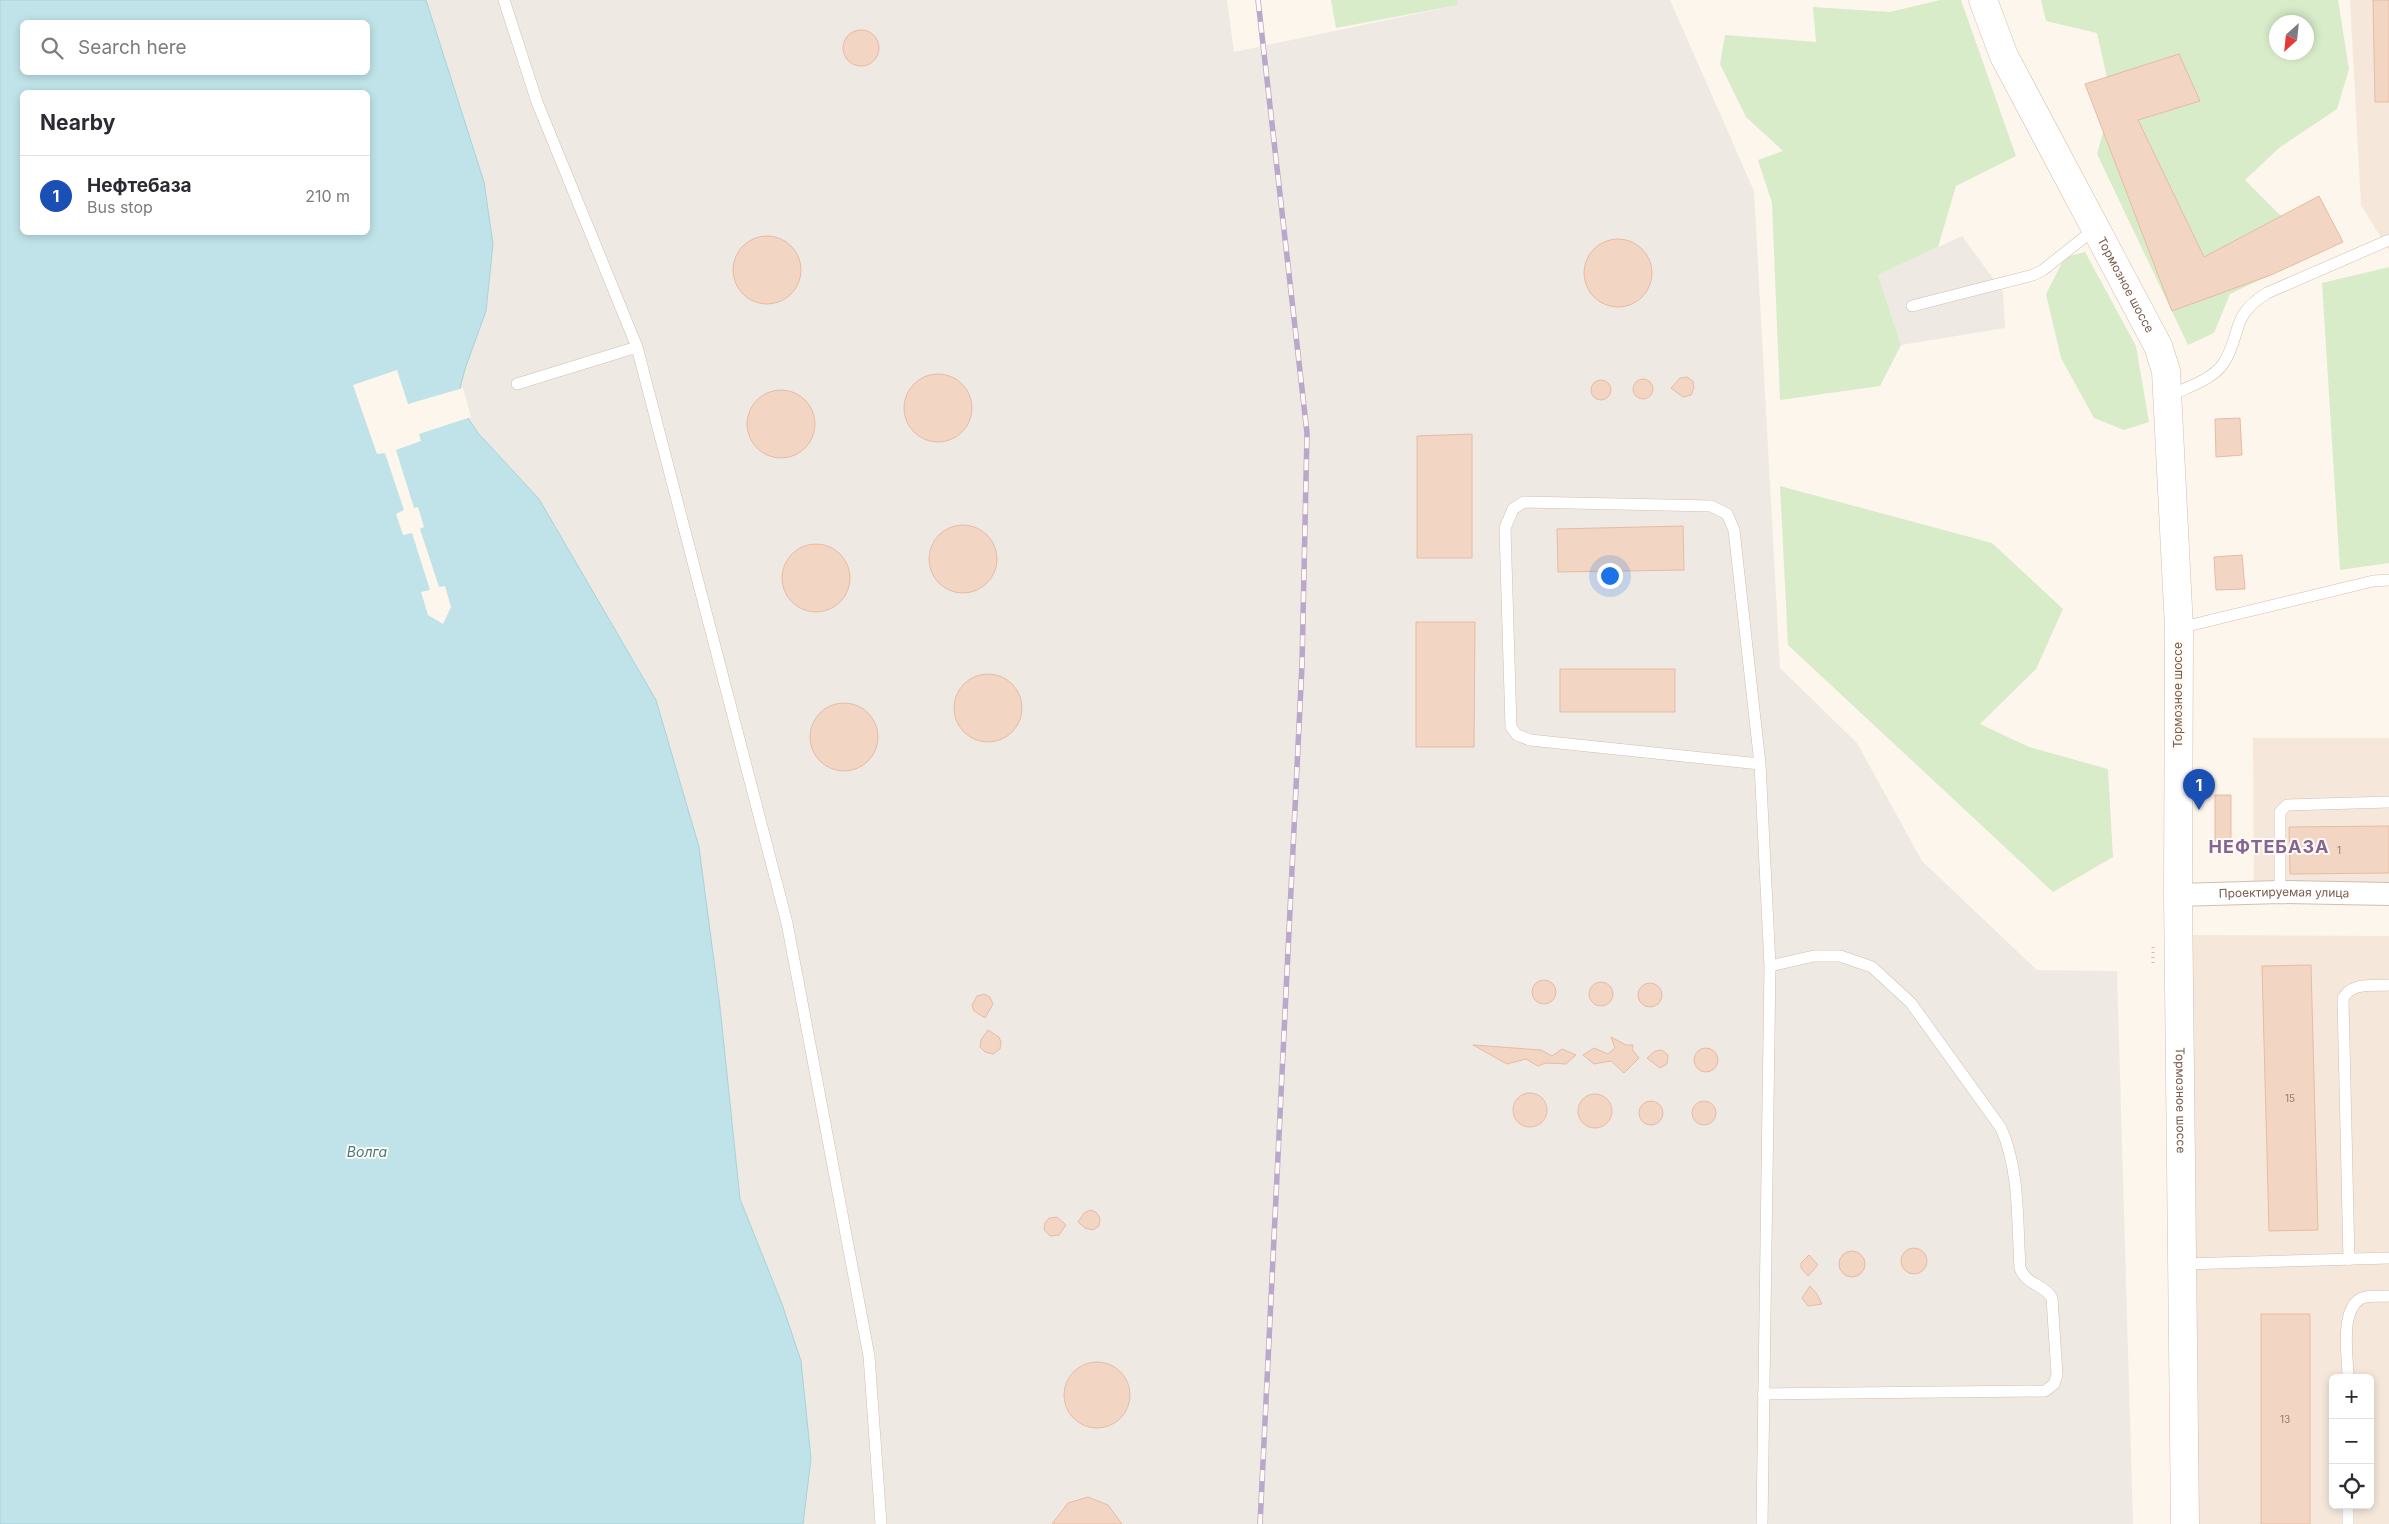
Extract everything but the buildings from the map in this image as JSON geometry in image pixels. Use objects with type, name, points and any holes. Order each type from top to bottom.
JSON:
[{"type":"street","name":"Тормозное шоссе","points":[[1983,0],[2004,56],[2158,346],[2166,372],[2169,396],[2178,628],[2178,895],[2185,1524]]},
{"type":"street","name":"Проектируемая улица","points":[[2178,895],[2280,892],[2389,894]]},
{"type":"lane","points":[[504,0],[537,102],[638,348],[786,923],[869,1356],[881,1524]]},
{"type":"lane","points":[[1912,306],[2033,275],[2043,270],[2096,228]]},
{"type":"lane","points":[[2169,396],[2214,373],[2223,364],[2242,315],[2251,303],[2267,293],[2389,240]]},
{"type":"lane","points":[[517,384],[638,348]]},
{"type":"lane","points":[[1760,764],[1530,740],[1517,735],[1511,727],[1505,528],[1513,510],[1524,502],[1711,506],[1727,514],[1734,530],[1760,764],[1770,966],[1762,1524]]},
{"type":"lane","points":[[2178,628],[2373,581],[2389,580]]},
{"type":"lane","points":[[2280,892],[2280,812],[2287,805],[2389,802]]},
{"type":"lane","points":[[1763,1394],[2045,1390],[2054,1384],[2057,1375],[2052,1298],[2045,1290],[2028,1281],[2020,1268],[2011,1154],[2004,1134],[1995,1120],[1911,1003],[1872,967],[1840,956],[1814,956],[1770,966]]},
{"type":"lane","points":[[2348,1260],[2343,998],[2348,990],[2356,986],[2389,986]]},
{"type":"lane","points":[[2183,1264],[2389,1258]]},
{"type":"lane","points":[[2348,1374],[2347,1314],[2353,1304],[2364,1297],[2389,1296]]},
{"type":"lane","points":[[2348,1509],[2348,1524]]},
{"type":"shaded area","points":[[426,0],[1227,0],[1234,52],[1458,5],[1457,0],[1670,0],[1754,191],[1780,668],[1857,743],[1922,861],[2037,970],[2117,971],[2133,1524],[803,1524],[811,1459],[782,1304],[740,1199],[720,1007],[656,700],[539,499],[478,433],[468,418],[460,388],[486,311],[493,244],[484,182]]},
{"type":"shaded area","points":[[2350,0],[2389,0],[2389,251],[2361,205]]},
{"type":"shaded area","points":[[1962,236],[2003,292],[2005,328],[1901,345],[1878,275]]},
{"type":"shaded area","points":[[2253,738],[2389,738],[2389,904],[2254,904]]},
{"type":"shaded area","points":[[2189,935],[2389,936],[2389,1524],[2191,1524]]},
{"type":"green space","points":[[1331,0],[1457,0],[1458,5],[1336,28]]},
{"type":"green space","points":[[1940,0],[1961,0],[2016,156],[1956,186],[1938,247],[1878,275],[1901,345],[1880,386],[1780,400],[1772,203],[1758,160],[1783,151],[1746,117],[1720,64],[1725,35],[1816,42],[1813,7],[1890,12]]},
{"type":"green space","points":[[2041,0],[2338,0],[2349,69],[2337,109],[2279,148],[2245,180],[2279,214],[2311,233],[2297,262],[2230,294],[2214,333],[2188,345],[2097,154],[2112,100],[2097,33],[2046,21]]},
{"type":"green space","points":[[2085,252],[2136,346],[2149,422],[2124,430],[2094,418],[2061,358],[2046,294],[2065,257]]},
{"type":"green space","points":[[2389,267],[2389,563],[2340,570],[2322,283]]},
{"type":"green space","points":[[1780,486],[1992,543],[2063,609],[2036,669],[1980,724],[2029,747],[2108,769],[2113,857],[2053,892],[1788,645]]},
{"type":"water","name":"Волга","points":[[0,0],[426,0],[484,182],[493,244],[486,311],[460,388],[468,418],[478,433],[539,499],[656,700],[699,847],[720,1007],[740,1199],[782,1304],[801,1361],[811,1459],[803,1524],[0,1524]]},
{"type":"pier","points":[[397,370],[408,404],[463,388],[471,417],[419,434],[421,441],[396,450],[414,508],[418,507],[424,527],[420,529],[439,587],[445,586],[451,607],[443,624],[428,615],[421,592],[430,590],[412,533],[403,535],[396,514],[404,510],[385,453],[377,454],[353,385]]},
{"type":"railway","points":[[1258,0],[1307,433],[1302,665],[1260,1524]]},
{"type":"place","name":"Нефтебаза","points":[[2199,810]]},
{"type":"district","name":"НЕФТЕБАЗА","points":[[2269,847]]}]
